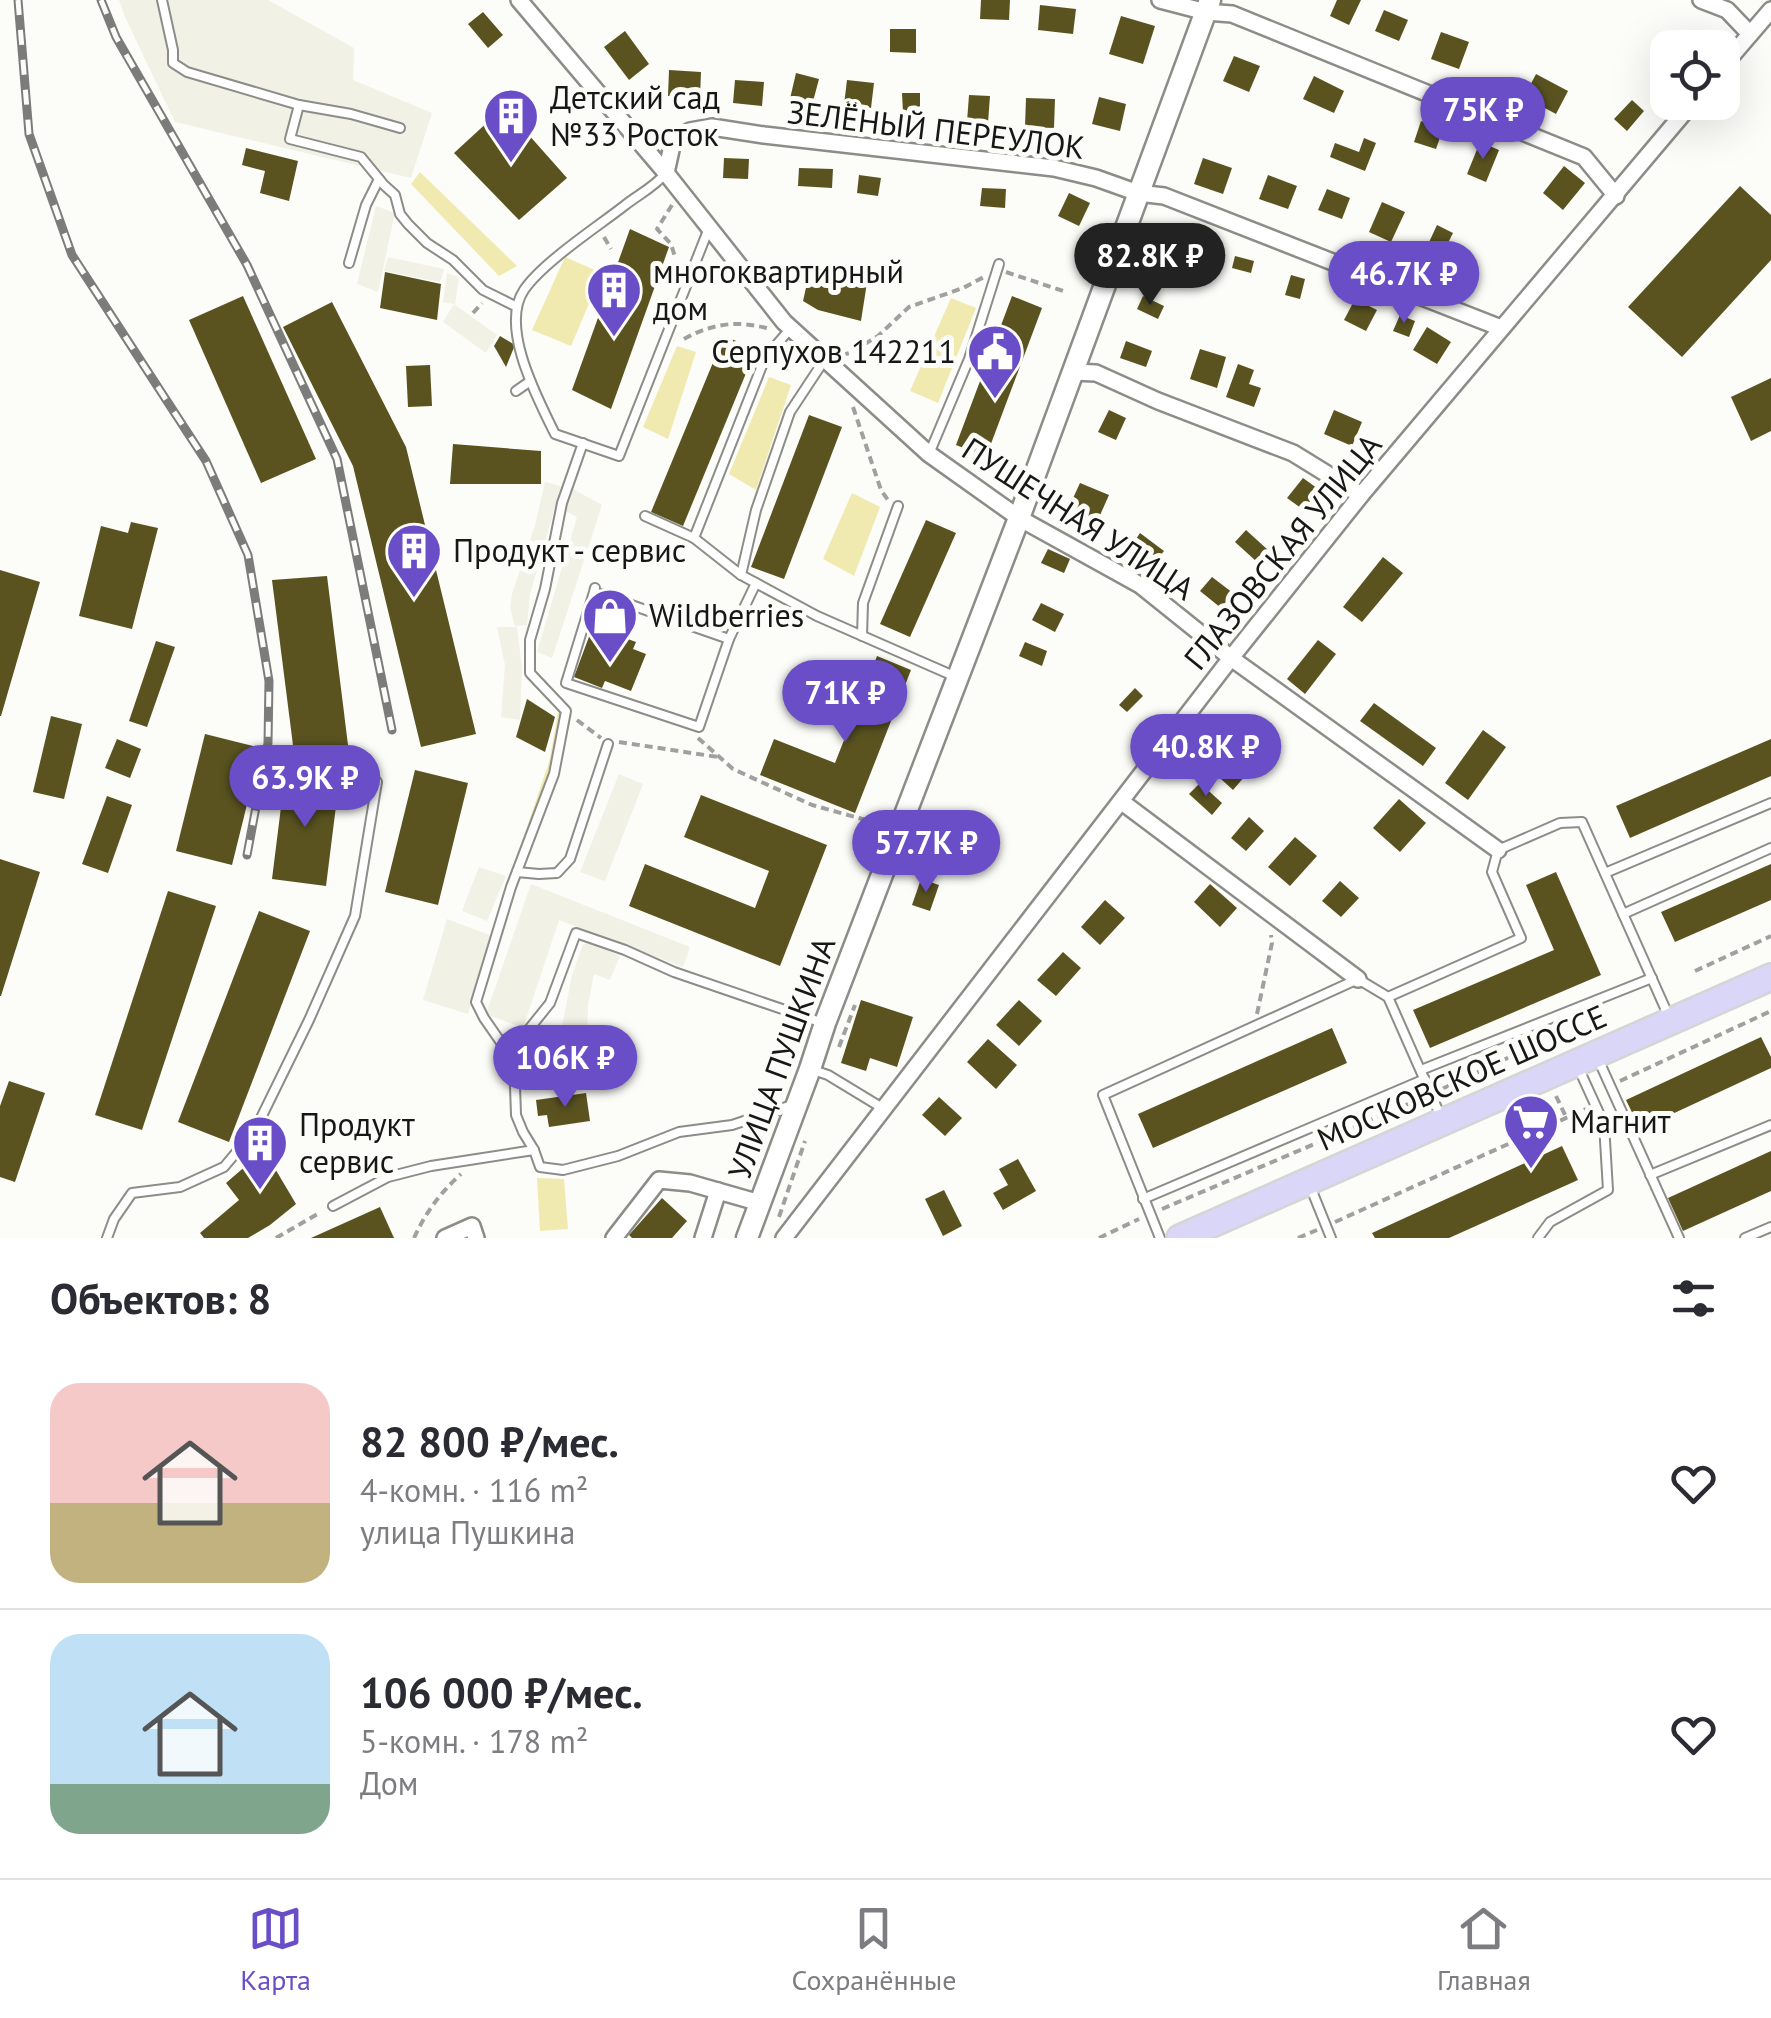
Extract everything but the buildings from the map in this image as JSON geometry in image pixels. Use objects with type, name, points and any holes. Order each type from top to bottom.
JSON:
[{"type":"main road","name":"МОСКОВСКОЕ ШОССЕ","points":[[1180,1238],[1771,977]]},
{"type":"street","name":"ПУШЕЧНАЯ УЛИЦА","points":[[519,0],[666,173],[786,330],[825,359],[929,454],[1019,518],[1140,585],[1231,658],[1498,850]]},
{"type":"street","points":[[1160,0],[1208,6],[1232,14],[1584,157],[1616,196]]},
{"type":"street","points":[[1701,0],[1727,10],[1750,34]]},
{"type":"street","name":"УЛИЦА ПУШКИНА","points":[[747,1238],[798,1103],[819,1072],[825,1024],[1019,518],[1208,6]]},
{"type":"street","points":[[1740,46],[1771,10]]},
{"type":"street","name":"ГЛАЗОВСКАЯ УЛИЦА","points":[[784,1238],[1361,495],[1678,120]]},
{"type":"street","name":"ЗЕЛЁНЫЙ ПЕРЕУЛОК","points":[[666,173],[673,141],[690,130],[712,127],[1054,168],[1138,194],[1164,196],[1501,328]]},
{"type":"street","points":[[1072,372],[1096,373],[1293,452],[1361,495]]},
{"type":"street","points":[[1122,802],[1358,979]]},
{"type":"street","points":[[614,1238],[659,1180],[690,1183],[760,1203]]},
{"type":"street","points":[[703,1238],[718,1191]]},
{"type":"street","points":[[445,1238],[472,1226],[476,1238]]},
{"type":"lane","points":[[162,0],[173,63],[187,72],[299,105],[400,128]]},
{"type":"lane","points":[[299,105],[290,139],[361,157],[395,195],[400,214],[408,224],[483,290],[517,306]]},
{"type":"lane","points":[[666,173],[654,187],[634,198],[545,268],[524,290],[517,306],[516,324],[529,382],[555,434],[619,456],[709,228]]},
{"type":"lane","points":[[349,263],[366,206],[380,179]]},
{"type":"lane","points":[[929,454],[970,360],[998,267]]},
{"type":"lane","points":[[694,538],[765,358],[786,330]]},
{"type":"lane","points":[[741,575],[756,510],[790,412],[825,359]]},
{"type":"lane","points":[[516,390],[529,382]]},
{"type":"lane","points":[[583,444],[562,503],[530,640],[530,672],[566,712],[554,774],[516,872],[476,1002],[510,1054],[516,1116],[540,1167],[563,1170],[618,1156],[679,1132],[732,1125],[798,1103]]},
{"type":"lane","points":[[856,636],[862,603],[897,510]]},
{"type":"lane","points":[[645,516],[694,538],[741,575],[817,616],[956,677]]},
{"type":"lane","points":[[729,639],[595,590],[566,683],[699,727],[729,639],[756,584]]},
{"type":"lane","points":[[516,872],[557,872],[570,860],[608,744]]},
{"type":"lane","points":[[108,1238],[114,1219],[132,1194],[180,1187],[224,1166],[255,1130],[355,916],[377,782]]},
{"type":"lane","points":[[1605,873],[1771,802]]},
{"type":"lane","points":[[1388,997],[1521,938],[1492,872],[1498,850],[1560,823],[1582,822],[1670,1021]]},
{"type":"lane","points":[[1623,914],[1771,848]]},
{"type":"lane","points":[[510,1054],[550,1003],[576,933],[825,1024]]},
{"type":"lane","points":[[1143,1199],[1423,1074],[1652,978]]},
{"type":"lane","points":[[1160,1238],[1102,1095],[1358,979],[1388,997],[1444,1122]]},
{"type":"lane","points":[[1586,1059],[1611,1087],[1678,1238]]},
{"type":"lane","points":[[1538,1238],[1550,1222],[1608,1190],[1604,1124],[1595,1105],[1586,1059]]},
{"type":"lane","points":[[819,1072],[884,1109]]},
{"type":"lane","points":[[1650,1175],[1771,1125]]},
{"type":"lane","points":[[333,1206],[388,1176],[534,1150]]},
{"type":"lane","points":[[1308,1182],[1331,1238]]},
{"type":"lane","points":[[1746,1238],[1771,1226]]},
{"type":"path","points":[[672,205],[657,229],[671,244],[674,257]]},
{"type":"path","points":[[825,359],[850,353],[878,336],[909,306],[963,288],[998,267],[1063,290]]},
{"type":"path","points":[[684,339],[724,323],[786,330]]},
{"type":"path","points":[[849,397],[882,490],[897,510]]},
{"type":"path","points":[[566,712],[608,744],[623,742],[723,758]]},
{"type":"path","points":[[690,732],[733,769],[812,805],[866,820]]},
{"type":"path","points":[[1254,1026],[1272,944],[1270,920],[1262,907]]},
{"type":"path","points":[[1695,971],[1771,936]]},
{"type":"path","points":[[819,1072],[855,1005]]},
{"type":"path","points":[[1611,1087],[1771,1010]]},
{"type":"path","points":[[1098,1238],[1432,1094]]},
{"type":"path","points":[[1298,1238],[1595,1105]]},
{"type":"path","points":[[779,1216],[810,1128]]},
{"type":"path","points":[[414,1238],[439,1194],[466,1170]]},
{"type":"shaded area","points":[[119,0],[268,0],[354,48],[353,80],[432,113],[411,178],[175,122]]},
{"type":"shaded area","points":[[420,172],[517,266],[499,276],[411,184]]},
{"type":"shaded area","points":[[376,206],[395,213],[378,292],[357,284]]},
{"type":"shaded area","points":[[388,257],[444,269],[440,282],[384,271]]},
{"type":"shaded area","points":[[565,257],[602,273],[571,346],[532,330]]},
{"type":"shaded area","points":[[447,273],[459,277],[455,305],[497,335],[486,353],[443,322],[454,304],[443,302]]},
{"type":"shaded area","points":[[951,298],[976,308],[938,403],[910,391]]},
{"type":"shaded area","points":[[677,346],[696,352],[668,439],[643,427]]},
{"type":"shaded area","points":[[769,377],[791,385],[756,490],[729,474]]},
{"type":"shaded area","points":[[545,482],[561,486],[530,594],[527,625],[515,626],[510,608],[512,594]]},
{"type":"shaded area","points":[[573,489],[602,505],[552,658],[537,652],[577,517],[566,511]]},
{"type":"shaded area","points":[[852,493],[880,507],[854,576],[823,559]]},
{"type":"shaded area","points":[[497,627],[517,627],[522,668],[520,720],[501,717],[505,665]]},
{"type":"shaded area","points":[[559,708],[572,714],[562,758],[523,869],[513,868],[549,762]]},
{"type":"shaded area","points":[[619,774],[643,784],[605,881],[580,872]]},
{"type":"shaded area","points":[[479,867],[506,876],[487,921],[462,911]]},
{"type":"shaded area","points":[[531,884],[690,947],[683,967],[559,920],[523,1028],[486,1014]]},
{"type":"shaded area","points":[[447,919],[492,936],[468,1014],[423,1000]]},
{"type":"shaded area","points":[[591,943],[620,956],[610,980],[594,974],[587,1042],[544,1048],[543,1028],[562,1027],[572,975],[583,944]]},
{"type":"shaded area","points":[[537,1178],[564,1179],[568,1229],[540,1231]]},
{"type":"railway","points":[[18,0],[29,134],[72,255],[206,461],[248,555],[269,681],[268,743],[247,855]]},
{"type":"railway","points":[[101,0],[116,37],[247,265],[337,459],[392,730]]},
{"type":"place","name":"Детский сад №33 Росток","points":[[511,165]]},
{"type":"place","name":"многоквартирный дом","points":[[614,339]]},
{"type":"place","name":"Серпухов 142211","points":[[995,401]]},
{"type":"place","name":"Продукт - сервис","points":[[414,600]]},
{"type":"place","name":"Wildberries","points":[[610,665]]},
{"type":"place","name":"Магнит","points":[[1531,1171]]},
{"type":"place","name":"Продукт сервис","points":[[260,1192]]}]
